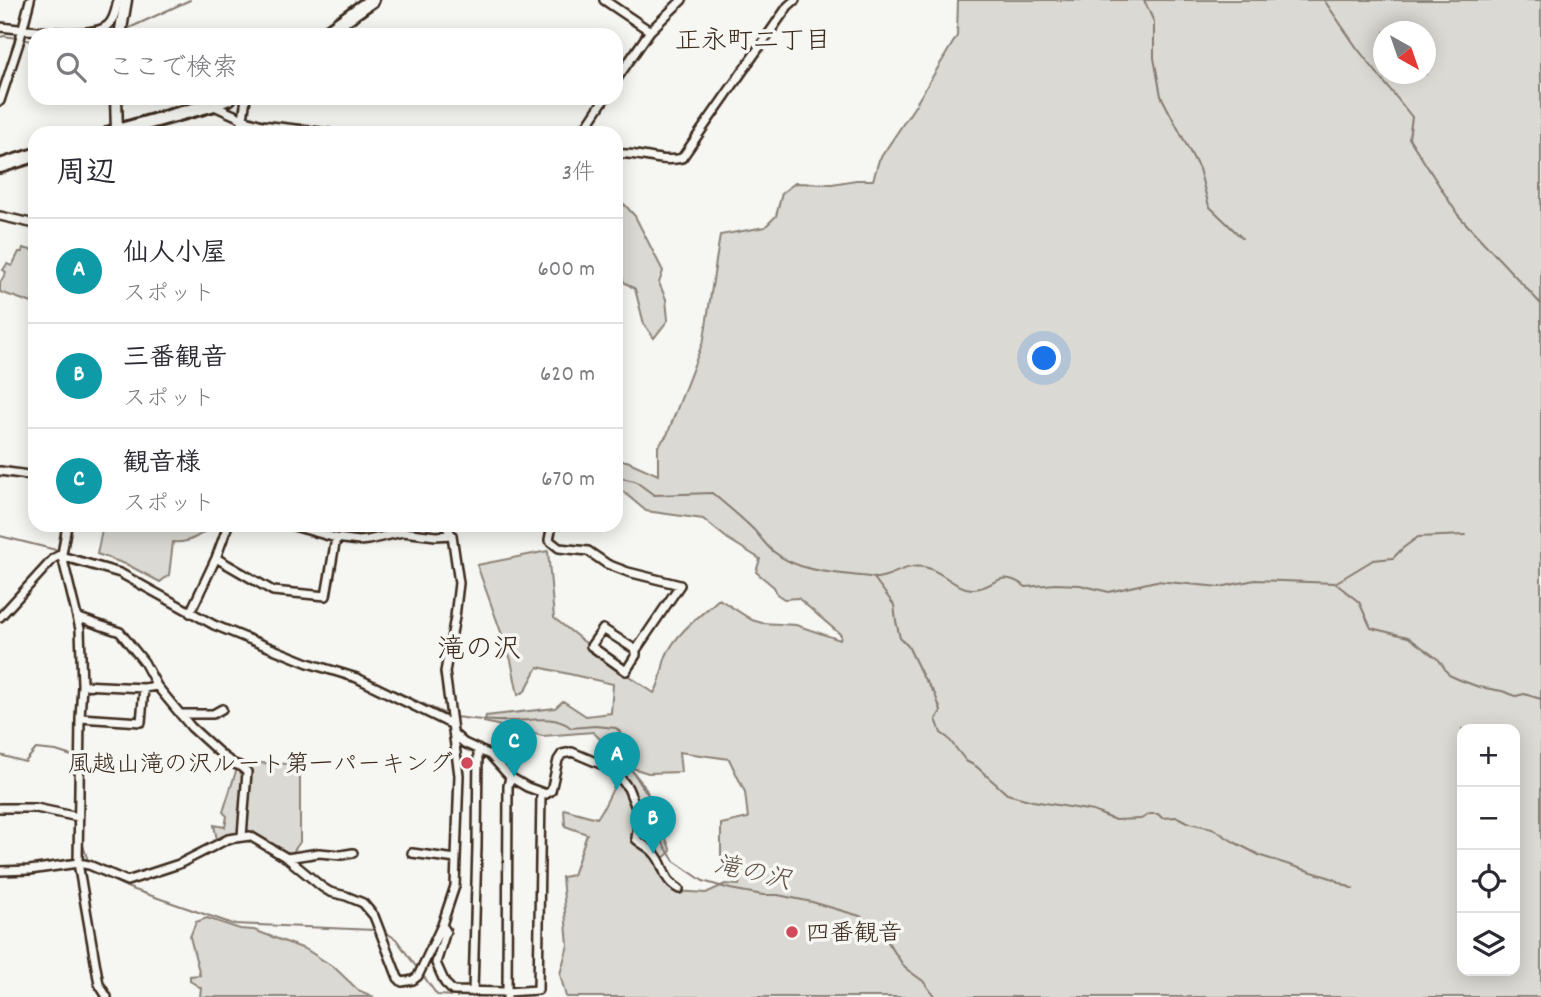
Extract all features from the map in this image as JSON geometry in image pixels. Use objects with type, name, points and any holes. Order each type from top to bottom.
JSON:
[{"type":"main road","points":[[333,28],[372,0]]},
{"type":"main road","points":[[135,126],[211,105]]},
{"type":"main road","points":[[0,166],[28,157]]},
{"type":"street","points":[[0,101],[30,0]]},
{"type":"street","points":[[104,28],[112,21],[118,0]]},
{"type":"street","points":[[122,28],[126,0]]},
{"type":"street","points":[[604,0],[650,31]]},
{"type":"street","points":[[623,154],[673,161],[682,158],[794,0]]},
{"type":"street","points":[[623,70],[650,31],[679,1]]},
{"type":"street","points":[[0,27],[20,36],[28,36]]},
{"type":"street","points":[[114,126],[115,105]]},
{"type":"street","points":[[211,105],[243,119],[270,126]]},
{"type":"street","points":[[241,126],[245,105]]},
{"type":"street","points":[[585,126],[600,105]]},
{"type":"street","points":[[0,216],[28,222]]},
{"type":"street","points":[[0,471],[28,475]]},
{"type":"street","points":[[65,532],[63,560],[80,629],[82,685],[78,863],[99,985],[107,997]]},
{"type":"street","points":[[190,612],[225,532]]},
{"type":"street","points":[[315,532],[359,541],[403,532],[452,536]]},
{"type":"street","points":[[0,872],[78,863],[127,881],[179,864],[228,839],[250,836],[287,858],[330,892],[356,900],[368,908],[374,916],[398,978],[402,982],[418,976],[442,925],[455,886],[459,775],[445,672],[459,583],[450,532]]},
{"type":"street","points":[[551,532],[549,540],[559,548],[588,551],[607,564],[628,572],[680,584],[636,650],[636,655],[626,671],[591,646],[603,629],[636,650]]},
{"type":"street","points":[[216,558],[273,591],[326,596],[336,538]]},
{"type":"street","points":[[62,553],[120,573],[226,630],[307,663],[357,678],[451,724]]},
{"type":"street","points":[[0,617],[54,558],[62,553]]},
{"type":"street","points":[[79,618],[120,632],[144,662],[157,686],[191,727],[223,756],[247,772],[242,836]]},
{"type":"street","points":[[82,685],[144,688],[157,686]]},
{"type":"street","points":[[80,718],[141,722],[144,688]]},
{"type":"street","points":[[180,713],[213,714],[222,709]]},
{"type":"street","points":[[454,734],[464,743],[490,755],[510,777],[541,793],[551,791],[558,760],[562,754],[572,752],[611,769],[625,783],[635,803],[639,818],[636,839],[655,854],[667,880],[679,890]]},
{"type":"street","points":[[473,992],[478,749]]},
{"type":"street","points":[[507,994],[510,777]]},
{"type":"street","points":[[442,925],[446,931],[436,963],[445,983],[453,991],[507,994],[538,990],[541,793]]},
{"type":"street","points":[[0,808],[36,808],[78,817]]},
{"type":"street","points":[[287,858],[319,853],[353,853]]},
{"type":"street","points":[[412,853],[456,859]]},
{"type":"shaded area","points":[[958,0],[1541,0],[1541,997],[566,997],[560,974],[568,945],[562,877],[573,875],[587,834],[565,826],[564,809],[597,818],[619,778],[629,768],[623,769],[612,751],[593,732],[543,736],[484,722],[486,716],[555,708],[563,701],[586,716],[611,713],[613,684],[538,667],[525,691],[518,695],[511,660],[477,565],[548,551],[554,618],[654,693],[666,656],[676,639],[719,599],[752,620],[796,625],[840,640],[841,635],[798,598],[784,599],[777,594],[774,587],[756,572],[760,559],[703,519],[646,511],[623,492],[623,461],[658,475],[658,446],[667,435],[704,339],[720,235],[765,227],[776,216],[782,193],[795,183],[832,184],[873,180],[879,160],[957,36]],"holes":[[[679,752],[729,759],[745,792],[748,818],[721,824],[721,860],[742,873],[739,885],[725,884],[706,893],[676,891],[663,880],[656,865],[671,851],[664,834],[644,815],[649,801],[648,795],[629,767],[648,773],[681,772]]]},
{"type":"shaded area","points":[[623,205],[635,216],[663,271],[659,283],[666,299],[668,320],[654,338],[644,324],[635,289],[623,280]]},
{"type":"shaded area","points":[[23,248],[28,249],[28,302],[0,292],[0,283],[6,272],[3,270],[7,264],[12,266],[19,252],[22,252]]},
{"type":"shaded area","points":[[102,532],[204,532],[184,542],[173,542],[169,575],[160,582],[128,565],[97,554]]},
{"type":"shaded area","points":[[257,763],[293,764],[300,779],[300,842],[293,852],[287,854],[247,833],[217,840],[214,825],[225,827],[227,816],[223,812],[237,768]]},
{"type":"shaded area","points":[[207,918],[240,929],[254,930],[307,950],[335,968],[358,990],[374,997],[200,997],[201,988],[190,981],[190,976],[200,975],[190,937],[196,922]]},
{"type":"waterway","points":[[129,28],[190,0]]},
{"type":"waterway","points":[[1144,0],[1154,22],[1154,58],[1161,96],[1199,169],[1209,206],[1242,238]]},
{"type":"waterway","points":[[1324,0],[1357,48],[1412,117],[1409,138],[1458,215],[1541,304]]},
{"type":"waterway","points":[[0,37],[17,38]]},
{"type":"waterway","points":[[22,39],[28,40]]},
{"type":"waterway","points":[[623,478],[635,481],[654,495],[712,493],[748,524],[771,550],[793,563],[827,572],[877,578],[911,567],[924,567],[959,586],[972,589],[1009,579],[1026,587],[1080,585],[1109,592],[1156,581],[1220,587],[1255,580],[1335,583],[1359,602],[1371,628],[1408,637],[1439,660],[1449,675],[1479,687],[1541,699]]},
{"type":"waterway","points":[[1335,583],[1373,560],[1393,558],[1418,537],[1466,535]]},
{"type":"waterway","points":[[0,536],[60,551]]},
{"type":"waterway","points":[[65,552],[125,571],[188,607]]},
{"type":"waterway","points":[[874,578],[894,605],[900,638],[908,646],[923,677],[935,694],[941,711],[936,719],[941,733],[966,761],[977,767],[1007,794],[1093,811],[1115,820],[1141,819],[1150,814],[1158,814],[1162,818],[1177,817],[1189,823],[1212,828],[1261,856],[1331,878],[1353,889]]},
{"type":"waterway","name":"滝の沢","points":[[201,614],[283,649]]},
{"type":"waterway","name":"滝の沢","points":[[304,658],[358,674],[443,713]]},
{"type":"waterway","name":"滝の沢","points":[[454,717],[497,721],[542,719],[558,721],[571,728],[616,728],[620,732],[627,763],[652,801],[649,821],[674,861],[703,881],[730,889],[812,902],[860,916],[880,930],[905,968],[923,981],[935,997]]},
{"type":"waterway","points":[[0,755],[25,762],[36,749],[75,757],[76,762]]},
{"type":"waterway","points":[[82,826],[84,777]]},
{"type":"waterway","points":[[82,842],[88,861]]},
{"type":"waterway","points":[[97,873],[129,888],[233,924],[375,930]]},
{"type":"waterway","points":[[385,932],[396,939],[417,968]]},
{"type":"waterway","points":[[422,974],[437,995],[457,997]]},
{"type":"place","name":"風越山滝の沢ルート第一パーキング","points":[[467,763]]},
{"type":"place","name":"観音様","points":[[514,777]]},
{"type":"place","name":"仙人小屋","points":[[617,790]]},
{"type":"place","name":"三番観音","points":[[653,854]]},
{"type":"place","name":"四番観音","points":[[792,932]]},
{"type":"district","name":"正永町二丁目","points":[[753,39]]},
{"type":"district","name":"滝の沢","points":[[479,647]]}]
